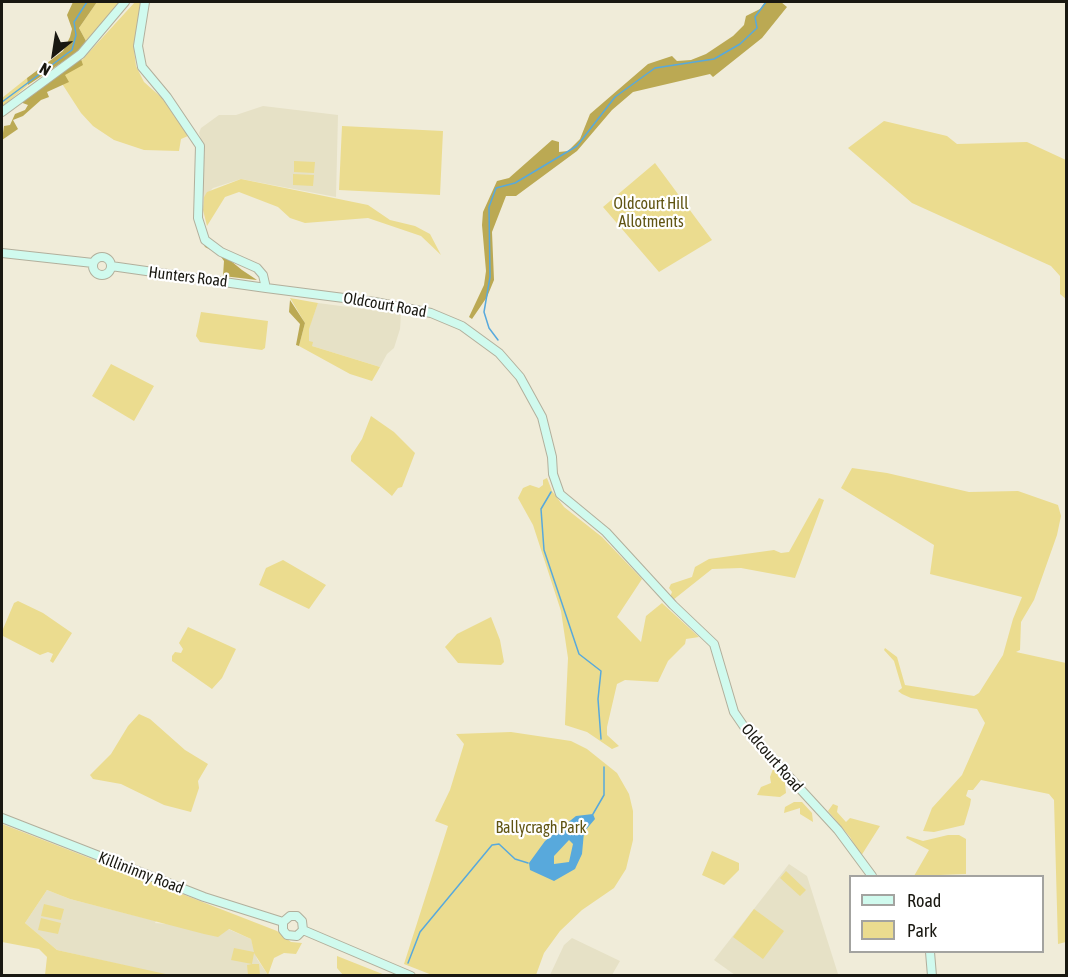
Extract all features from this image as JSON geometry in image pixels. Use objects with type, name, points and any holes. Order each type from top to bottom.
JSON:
[{"type":"street","points":[[2,112],[81,54],[125,2]]},
{"type":"street","points":[[145,2],[138,45],[142,67],[167,97],[200,146],[198,209],[205,240],[220,252],[257,268],[263,275],[266,288]]},
{"type":"street","name":"Hunters Road","points":[[2,253],[93,263]]},
{"type":"street","name":"Hunters Road","points":[[93,263],[96,259],[104,257],[111,266],[266,288]]},
{"type":"street","name":"Hunters Road","points":[[93,263],[94,269],[101,275],[109,272],[111,266]]},
{"type":"street","name":"Oldcourt Road","points":[[266,288],[375,302],[431,313],[471,331],[501,356],[524,383],[542,417],[552,457],[553,474],[560,494],[606,532],[673,605],[714,644],[734,712],[747,731],[838,830],[871,875]]},
{"type":"street","name":"Killininny Road","points":[[2,818],[197,895],[284,922]]},
{"type":"street","name":"Killininny Road","points":[[290,916],[297,916],[302,921],[303,930],[297,936],[287,935],[283,930],[284,922],[290,916]]},
{"type":"street","name":"Killininny Road","points":[[303,930],[411,975]]},
{"type":"street","points":[[930,953],[932,975]]},
{"type":"shaded area","points":[[73,2],[97,2],[79,28],[86,41],[79,51],[28,85],[27,78],[63,51],[72,29],[67,15]]},
{"type":"shaded area","points":[[765,2],[781,2],[787,7],[762,38],[713,77],[710,74],[633,92],[612,110],[577,151],[516,196],[506,196],[492,232],[494,280],[487,297],[472,319],[469,317],[484,285],[486,271],[483,212],[497,181],[509,178],[552,140],[559,142],[559,152],[568,151],[580,139],[590,114],[648,64],[672,56],[677,61],[691,60],[706,54],[733,36],[744,25],[746,16],[760,9]]},
{"type":"shaded area","points":[[81,59],[83,65],[65,75],[69,82],[47,92],[49,97],[41,100],[23,116],[13,120],[18,129],[2,140],[4,126],[10,125],[15,114],[25,110],[28,105],[20,102]]},
{"type":"shaded area","points":[[263,106],[338,115],[336,197],[241,179],[213,188],[204,197],[201,174],[205,152],[199,133],[201,128],[219,115],[236,115]]},
{"type":"shaded area","points":[[200,236],[257,280],[223,276],[224,261],[219,254],[205,247]]},
{"type":"shaded area","points":[[290,300],[305,323],[299,346],[296,345],[300,324],[289,312]]},
{"type":"shaded area","points":[[318,303],[401,314],[400,329],[394,348],[387,354],[380,367],[312,346],[309,342],[308,330]]},
{"type":"shaded area","points":[[789,864],[807,876],[838,974],[735,975],[714,960]]},
{"type":"shaded area","points":[[47,890],[70,899],[156,921],[155,923],[228,929],[251,939],[257,959],[268,975],[170,976],[57,950],[25,923]]},
{"type":"shaded area","points":[[572,938],[620,961],[612,975],[550,975],[564,945]]},
{"type":"green space","points":[[97,2],[120,2],[86,41],[79,28]]},
{"type":"green space","points":[[135,2],[142,2],[134,50],[136,66],[144,82],[162,98],[188,136],[181,139],[179,151],[144,150],[114,140],[93,126],[81,113],[59,79],[81,61]]},
{"type":"green space","points":[[27,78],[28,85],[2,107],[2,98]]},
{"type":"green space","points":[[884,121],[947,136],[957,144],[1027,142],[1066,160],[1066,299],[1060,294],[1060,276],[1051,266],[912,203],[848,148]]},
{"type":"green space","points":[[342,126],[443,131],[440,195],[339,190]]},
{"type":"green space","points":[[294,161],[315,162],[314,173],[294,172]]},
{"type":"green space","name":"Oldcourt Hill Allotments","points":[[655,163],[712,240],[659,272],[603,207]]},
{"type":"green space","points":[[293,174],[314,175],[313,186],[293,185]]},
{"type":"green space","points":[[241,179],[368,205],[390,220],[415,226],[430,234],[441,255],[421,236],[368,218],[305,223],[290,218],[278,207],[239,192],[225,197],[207,226],[203,210],[204,197],[207,192]]},
{"type":"green space","points":[[290,298],[318,303],[309,329],[309,341],[313,342],[312,346],[380,367],[372,381],[350,374],[299,346],[305,323]]},
{"type":"green space","points":[[201,312],[268,321],[265,348],[262,350],[200,342],[196,336]]},
{"type":"green space","points":[[111,364],[154,386],[134,421],[92,396]]},
{"type":"green space","points":[[371,416],[394,432],[415,453],[402,487],[398,488],[392,496],[351,461],[351,456],[362,439]]},
{"type":"green space","points":[[852,468],[887,473],[969,492],[1018,491],[1058,505],[1061,516],[1057,535],[1034,600],[1021,622],[1020,650],[1016,652],[1066,663],[1066,942],[1058,944],[1054,800],[1049,794],[981,780],[973,790],[968,790],[966,796],[971,799],[964,825],[934,832],[923,831],[932,808],[962,775],[985,723],[977,709],[911,698],[902,694],[898,691],[902,688],[894,661],[884,650],[885,648],[897,657],[905,685],[974,696],[979,693],[1003,655],[1022,597],[930,574],[934,545],[841,488]]},
{"type":"green space","points":[[547,478],[552,491],[564,507],[602,537],[642,579],[617,617],[641,642],[646,616],[662,603],[699,637],[686,639],[685,644],[668,661],[658,682],[625,680],[617,684],[607,735],[619,746],[612,749],[587,732],[565,725],[568,658],[561,611],[533,525],[518,498],[523,488],[530,485],[539,488],[543,485],[543,480]]},
{"type":"green space","points":[[819,498],[824,500],[795,578],[741,568],[712,569],[673,600],[670,597],[671,584],[692,577],[695,567],[709,559],[774,550],[781,553],[789,552]]},
{"type":"green space","points":[[283,560],[326,585],[309,609],[259,585],[266,568]]},
{"type":"green space","points":[[18,601],[43,613],[72,633],[53,663],[50,661],[53,654],[48,652],[40,655],[3,636],[3,629],[14,603]]},
{"type":"green space","points":[[491,617],[500,640],[504,662],[501,665],[458,663],[445,647],[457,634]]},
{"type":"green space","points":[[188,627],[236,649],[222,678],[212,689],[172,661],[175,652],[181,653],[183,649],[179,643]]},
{"type":"green space","points":[[139,714],[150,719],[185,750],[208,764],[198,781],[199,788],[191,812],[164,805],[121,784],[93,779],[90,775],[111,754],[128,726]]},
{"type":"green space","name":"Ballycragh Park","points":[[511,732],[571,741],[587,749],[617,773],[629,794],[633,811],[633,840],[626,869],[614,888],[582,910],[560,931],[544,953],[536,975],[432,975],[404,964],[448,826],[435,821],[450,790],[464,744],[456,734]]},
{"type":"green space","points":[[773,769],[785,783],[786,793],[780,797],[757,795],[761,787],[771,783],[770,777]]},
{"type":"green space","points":[[794,802],[802,802],[812,813],[813,822],[800,814],[800,808],[784,813],[785,807]]},
{"type":"green space","points":[[833,804],[838,806],[837,812],[846,822],[850,818],[880,826],[861,856],[850,837],[828,811]]},
{"type":"green space","points":[[2,824],[277,931],[291,942],[302,943],[296,954],[284,953],[274,958],[268,975],[254,953],[252,964],[231,960],[234,948],[254,952],[251,939],[229,929],[218,937],[204,934],[70,899],[47,890],[25,923],[57,950],[170,975],[45,975],[47,957],[39,949],[2,942]]},
{"type":"green space","points":[[948,835],[959,835],[966,839],[966,874],[915,875],[929,850],[906,838],[907,836],[923,841]]},
{"type":"green space","points":[[712,851],[739,863],[739,870],[724,885],[702,875]]},
{"type":"green space","points":[[786,871],[806,890],[800,896],[780,878]]},
{"type":"green space","points":[[44,904],[64,909],[61,920],[41,916]]},
{"type":"green space","points":[[754,909],[784,931],[763,959],[733,937]]},
{"type":"green space","points":[[41,918],[61,923],[58,934],[38,930]]},
{"type":"green space","points":[[337,956],[385,975],[343,975],[337,968]]},
{"type":"green space","points":[[259,964],[260,975],[248,975],[247,965]]},
{"type":"water","points":[[593,814],[595,819],[584,832],[582,854],[575,869],[554,881],[530,870],[529,863],[545,841],[576,816]],"holes":[[[569,840],[573,844],[569,862],[554,864],[554,856]]]},
{"type":"waterway","points":[[2,102],[72,50],[76,35],[74,22],[87,2]]},
{"type":"waterway","points":[[498,340],[489,328],[484,312],[490,277],[489,207],[496,188],[515,183],[577,146],[615,97],[655,68],[714,59],[740,44],[757,28],[755,17],[766,2]]},
{"type":"waterway","points":[[551,492],[541,509],[544,550],[579,654],[601,671],[598,699],[601,739]]},
{"type":"waterway","points":[[593,814],[604,795],[604,767]]},
{"type":"waterway","points":[[408,963],[420,932],[492,845],[499,844],[515,859],[528,863]]}]
